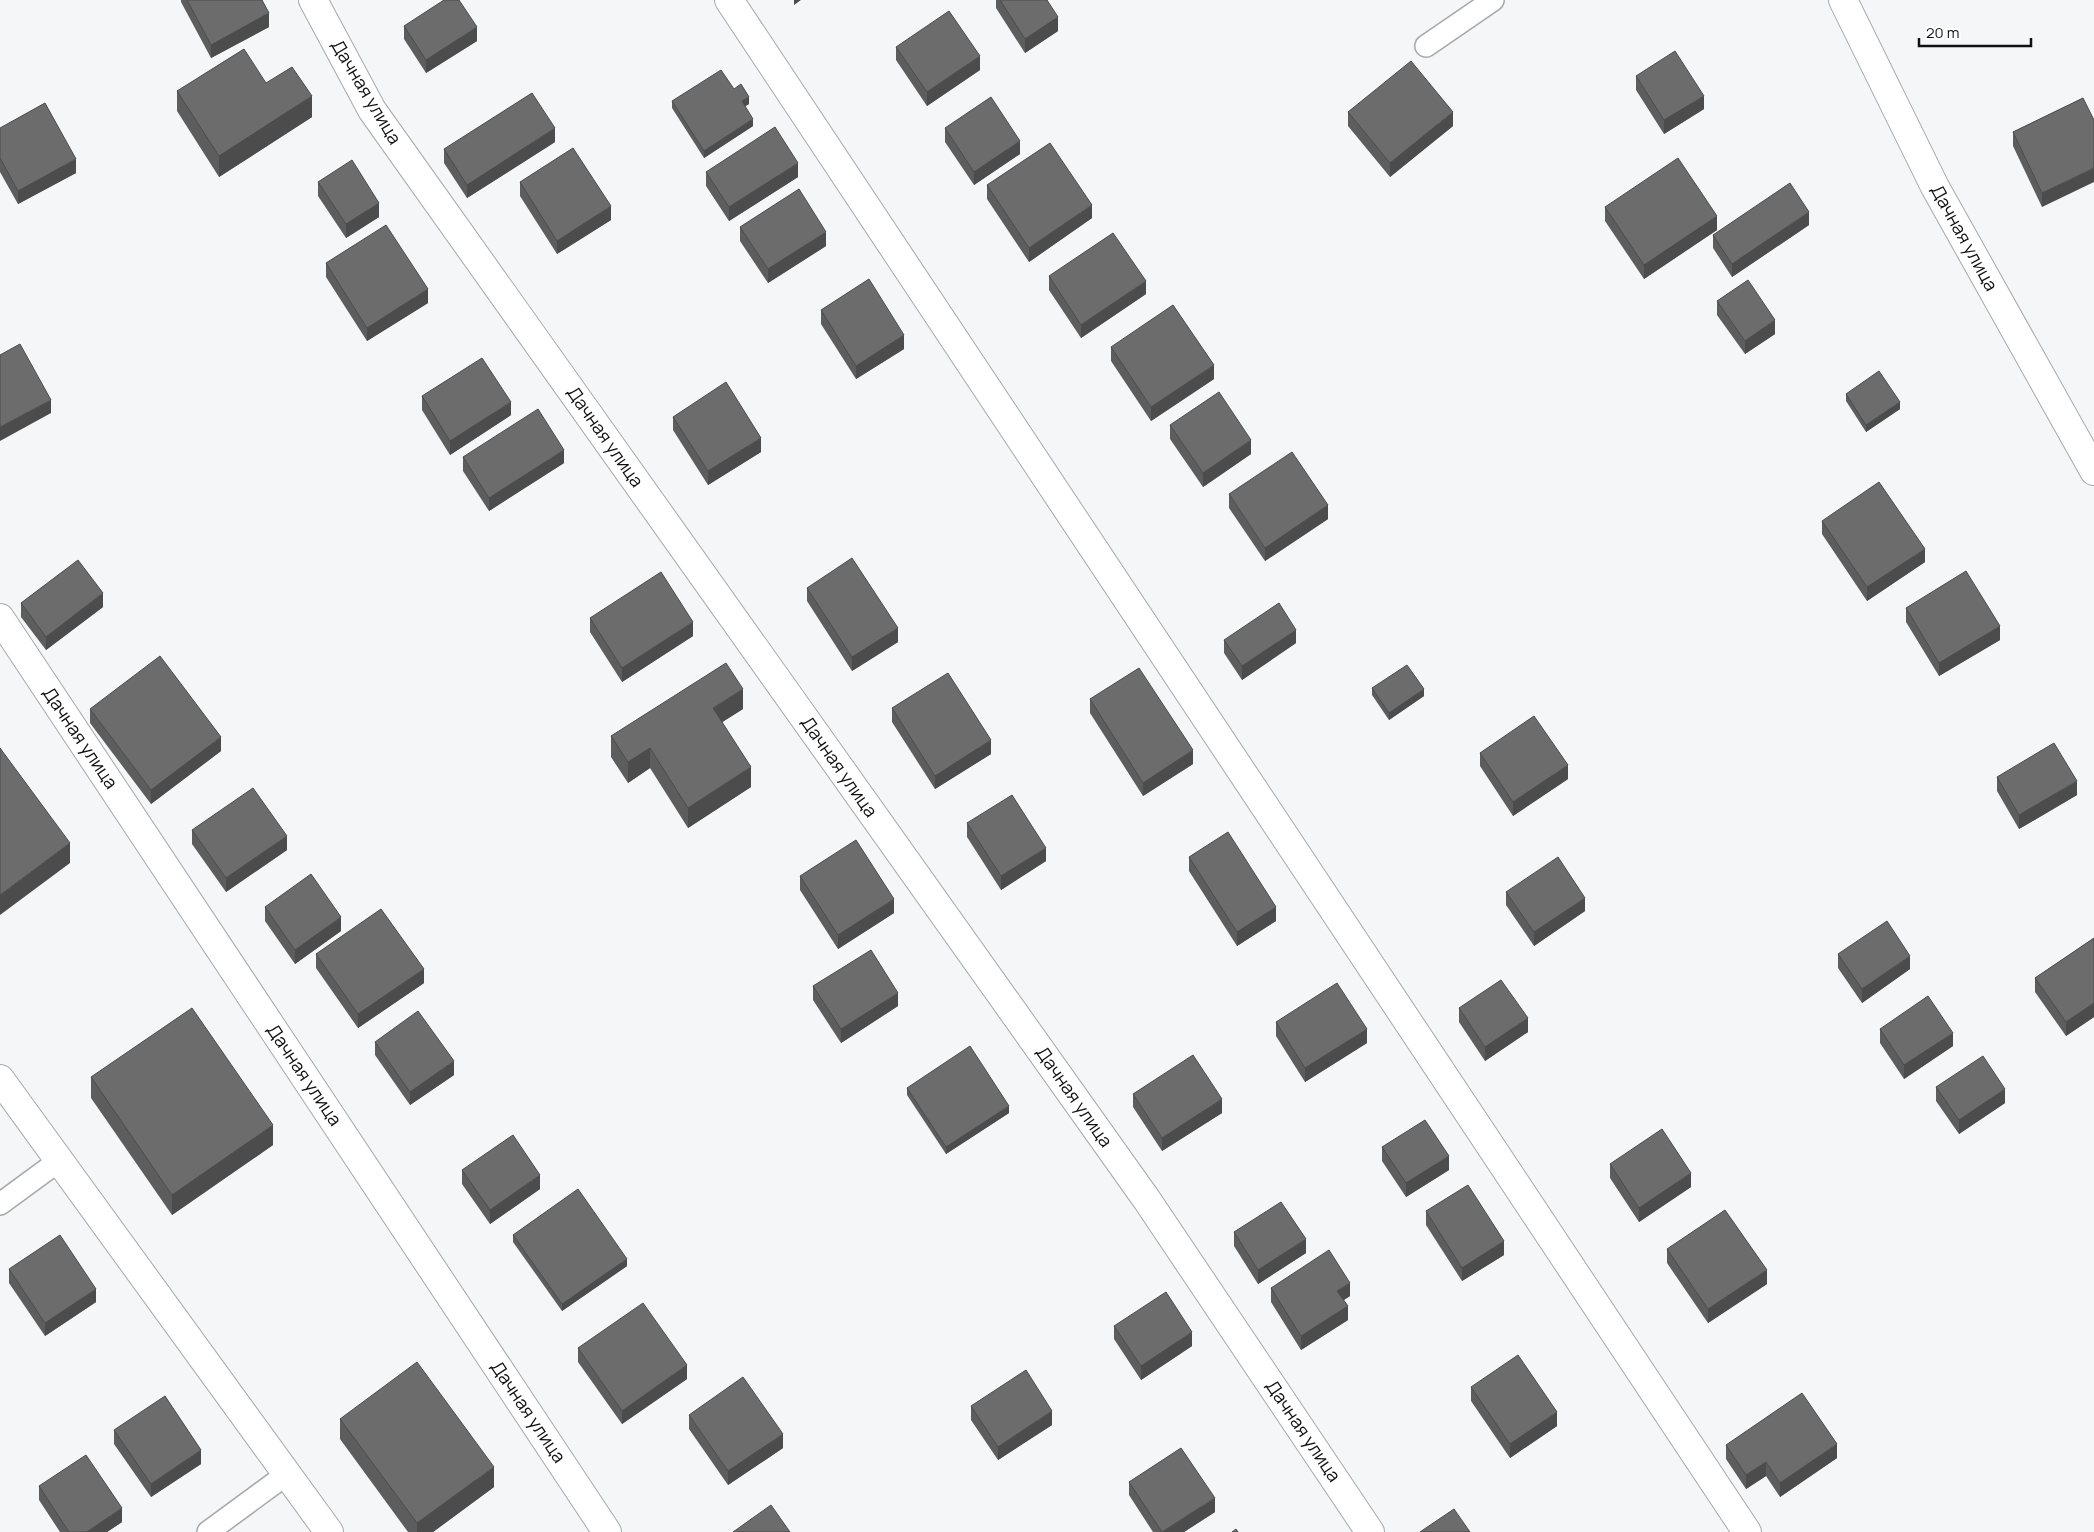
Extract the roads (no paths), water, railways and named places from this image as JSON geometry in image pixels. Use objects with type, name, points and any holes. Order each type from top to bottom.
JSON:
[{"type":"street","name":"Дачная улица","points":[[313,0],[372,110],[1147,1200],[1370,1532]]},
{"type":"street","points":[[729,0],[1748,1532]]},
{"type":"street","name":"Дачная улица","points":[[1843,0],[1935,187],[2094,471]]},
{"type":"street","name":"Дачная улица","points":[[0,618],[607,1532]]},
{"type":"street","points":[[0,1078],[329,1532]]},
{"type":"lane","points":[[1426,46],[1493,0]]},
{"type":"lane","points":[[0,1204],[60,1160]]},
{"type":"lane","points":[[208,1532],[287,1474]]}]
